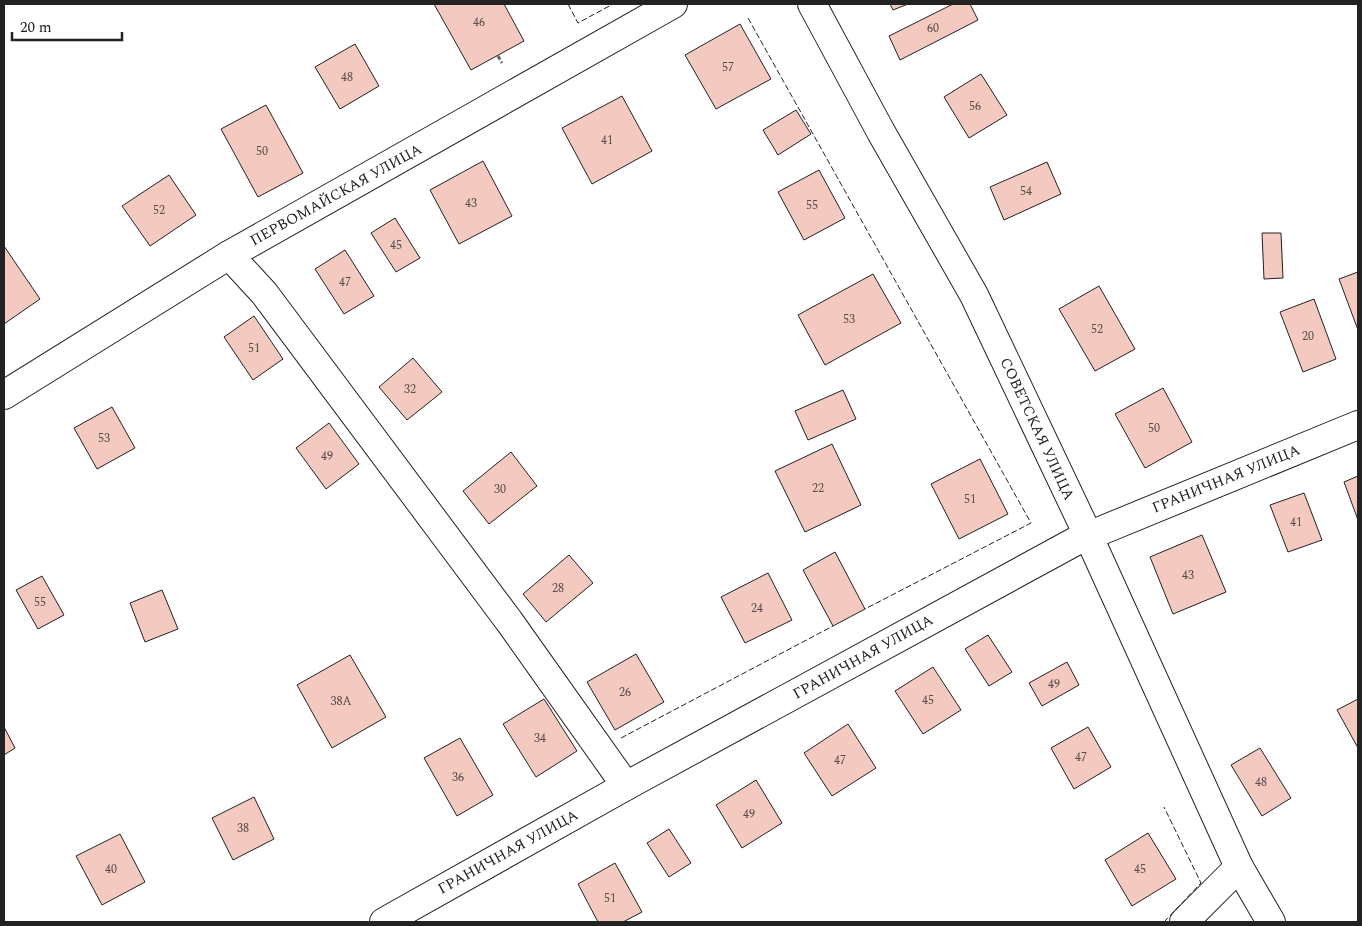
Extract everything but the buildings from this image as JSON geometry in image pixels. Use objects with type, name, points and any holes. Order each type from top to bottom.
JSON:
[{"type":"street","name":"ПЕРВОМАЙСКАЯ УЛИЦА","points":[[4,395],[228,255],[673,4]]},
{"type":"street","name":"СОВЕТСКАЯ УЛИЦА","points":[[812,4],[881,132],[974,295],[1088,535],[1239,866],[1271,922]]},
{"type":"street","points":[[228,255],[270,301],[510,621],[626,786]]},
{"type":"street","name":"ГРАНИЧНАЯ УЛИЦА","points":[[384,922],[626,786],[1088,535],[1358,425]]},
{"type":"street","points":[[1184,922],[1239,866]]},
{"type":"fence","points":[[568,4],[578,23],[613,4]]},
{"type":"fence","points":[[748,18],[1031,523],[865,609]]},
{"type":"fence","points":[[621,738],[833,626]]},
{"type":"fence","points":[[1164,807],[1201,883],[1164,922]]}]
